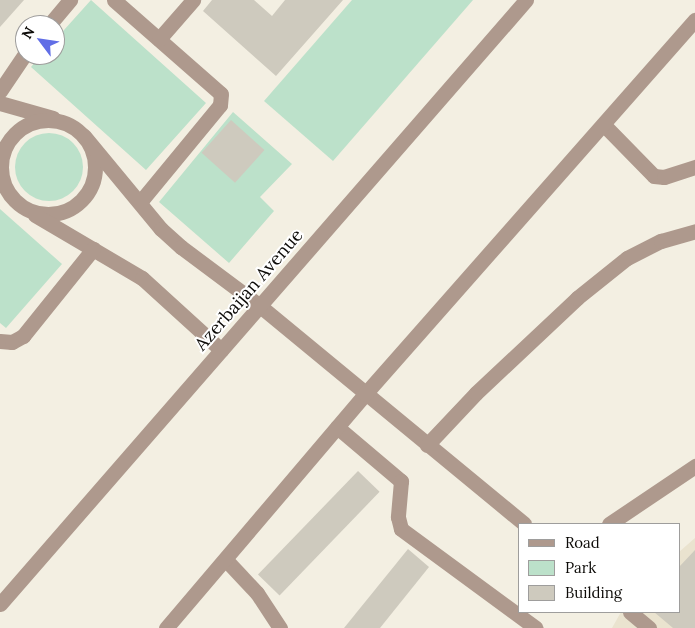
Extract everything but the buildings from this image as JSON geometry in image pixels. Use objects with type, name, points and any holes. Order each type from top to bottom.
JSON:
[{"type":"street","points":[[57,15],[70,0]]},
{"type":"street","points":[[114,0],[221,94],[220,105],[140,202]]},
{"type":"street","points":[[159,39],[193,0]]},
{"type":"street","name":"Azerbaijan Avenue","points":[[0,604],[526,0]]},
{"type":"street","points":[[166,628],[226,560],[337,427],[695,20]]},
{"type":"street","points":[[0,91],[18,65]]},
{"type":"street","points":[[0,103],[66,123],[84,136],[181,247],[260,306],[523,523]]},
{"type":"street","points":[[66,123],[33,122],[14,134],[3,152],[1,174],[8,194],[25,209],[142,278],[221,350]]},
{"type":"street","points":[[604,125],[654,176],[664,177],[695,167]]},
{"type":"street","points":[[25,209],[40,214],[57,214],[68,211],[85,197],[91,188],[96,166],[84,136]]},
{"type":"street","points":[[427,445],[476,393],[577,298],[620,264],[661,241],[695,231]]},
{"type":"street","points":[[0,340],[12,342],[23,336],[93,249]]},
{"type":"street","points":[[337,427],[401,481],[403,492],[398,517],[401,529],[536,628]]},
{"type":"street","points":[[610,523],[695,466]]},
{"type":"street","points":[[226,560],[257,593],[280,628]]},
{"type":"street","points":[[631,613],[649,628]]},
{"type":"shaded area","points":[[695,538],[695,628],[612,628],[620,613],[680,613],[680,551]]},
{"type":"green space","points":[[91,0],[206,103],[146,170],[31,67],[33,65],[65,65],[65,29]]},
{"type":"green space","points":[[352,0],[473,0],[333,161],[264,101]]},
{"type":"green space","points":[[233,112],[292,164],[260,197],[274,211],[229,263],[159,202]]},
{"type":"green space","points":[[49,133],[62,136],[73,143],[80,154],[83,167],[80,180],[73,191],[62,198],[49,201],[36,198],[25,191],[18,180],[15,167],[18,154],[25,143],[36,136]]},
{"type":"green space","points":[[0,209],[62,264],[6,328],[0,323]]}]
